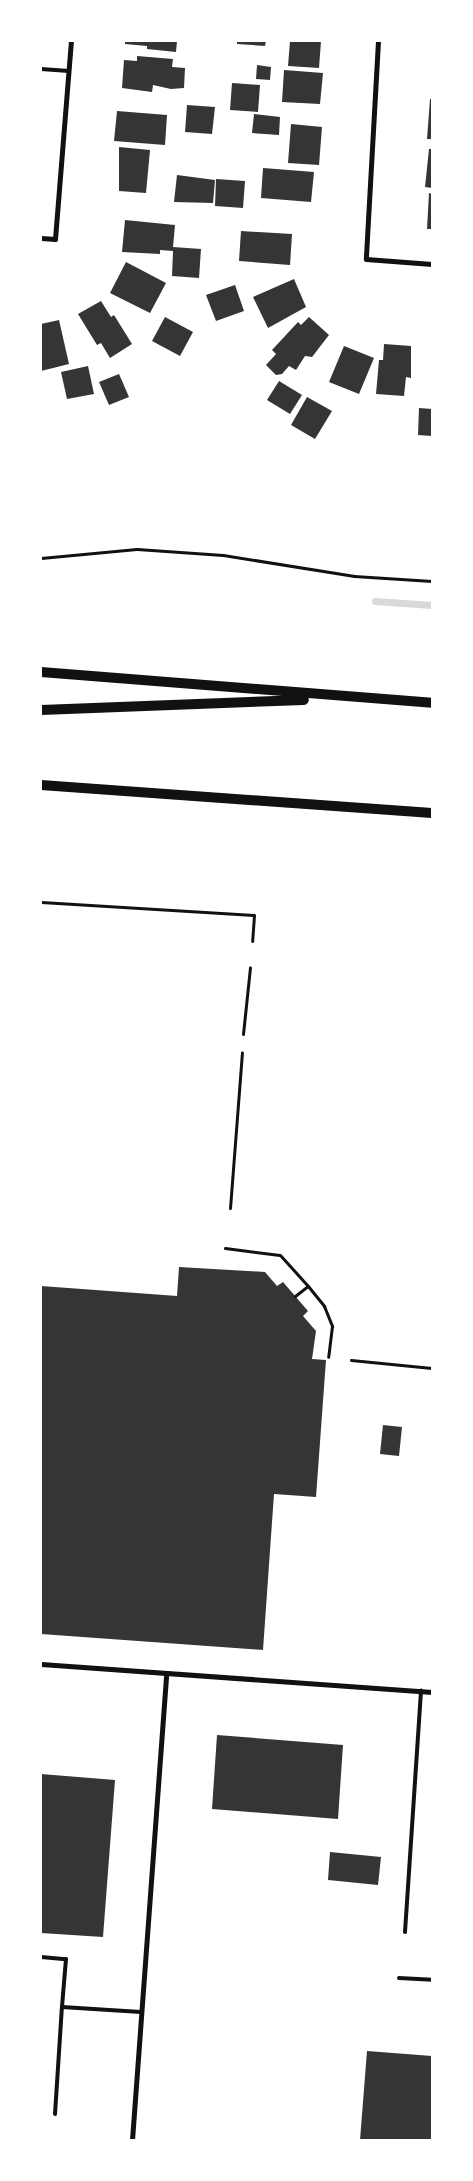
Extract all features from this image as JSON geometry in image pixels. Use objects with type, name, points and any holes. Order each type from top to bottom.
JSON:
[{"type":"main road","points":[[41,672],[432,703]]},
{"type":"main road","points":[[41,710],[355,698]]},
{"type":"main road","points":[[41,785],[432,813]]},
{"type":"street","points":[[41,238],[55,239],[71,41]]},
{"type":"street","points":[[378,41],[366,259],[432,264]]},
{"type":"street","points":[[41,1664],[432,1692]]},
{"type":"street","points":[[132,2140],[166,1673]]},
{"type":"lane","points":[[41,69],[69,71]]},
{"type":"lane","points":[[405,1932],[421,1691]]},
{"type":"lane","points":[[41,1957],[66,1959],[55,2114]]},
{"type":"lane","points":[[399,1978],[432,1980]]},
{"type":"lane","points":[[62,2007],[141,2012]]},
{"type":"path","points":[[41,558],[137,549],[223,555],[354,576],[432,581]]},
{"type":"path","points":[[41,902],[254,915],[252,941]]},
{"type":"path","points":[[243,1034],[250,967]]},
{"type":"path","points":[[230,1208],[242,1052]]},
{"type":"path","points":[[225,1248],[280,1255],[324,1306],[332,1326],[328,1357]]},
{"type":"path","points":[[295,1296],[308,1286]]},
{"type":"path","points":[[351,1360],[432,1368]]},
{"type":"building","points":[[125,41],[177,41],[176,52],[147,49],[147,46],[125,44]]},
{"type":"building","points":[[237,41],[266,41],[265,46],[237,44]]},
{"type":"building","points":[[290,41],[321,41],[319,68],[288,66]]},
{"type":"building","points":[[137,56],[173,59],[172,67],[185,68],[184,88],[171,89],[153,85],[152,92],[122,88],[124,60],[137,61]]},
{"type":"building","points":[[257,65],[271,67],[270,80],[256,79]]},
{"type":"building","points":[[284,70],[323,73],[320,104],[282,102]]},
{"type":"building","points":[[232,83],[260,85],[258,112],[230,110]]},
{"type":"building","points":[[430,99],[432,99],[432,139],[427,139]]},
{"type":"building","points":[[187,105],[215,107],[212,134],[185,132]]},
{"type":"building","points":[[117,111],[167,115],[165,145],[114,141]]},
{"type":"building","points":[[254,114],[280,117],[279,135],[252,133]]},
{"type":"building","points":[[291,124],[322,127],[319,165],[288,163]]},
{"type":"building","points":[[119,147],[150,150],[146,193],[119,191]]},
{"type":"building","points":[[429,149],[432,149],[432,188],[425,187]]},
{"type":"building","points":[[263,168],[314,172],[311,202],[261,198]]},
{"type":"building","points":[[177,175],[215,180],[213,203],[174,202]]},
{"type":"building","points":[[216,179],[245,181],[243,208],[215,206]]},
{"type":"building","points":[[429,193],[432,194],[432,229],[427,229]]},
{"type":"building","points":[[125,220],[175,225],[173,247],[201,249],[199,278],[172,276],[173,251],[160,250],[160,254],[122,252]]},
{"type":"building","points":[[241,231],[292,234],[290,265],[239,261]]},
{"type":"building","points":[[126,262],[166,283],[150,313],[110,293]]},
{"type":"building","points":[[294,279],[306,307],[268,328],[253,297]]},
{"type":"building","points":[[235,285],[244,311],[216,321],[206,295]]},
{"type":"building","points":[[101,301],[111,317],[114,315],[132,344],[110,358],[101,343],[97,345],[78,314]]},
{"type":"building","points":[[165,317],[193,332],[180,356],[152,341]]},
{"type":"building","points":[[309,317],[329,335],[312,357],[305,356],[296,370],[289,366],[282,374],[276,375],[266,365],[276,354],[272,350],[298,322],[301,325]]},
{"type":"building","points":[[59,320],[69,364],[41,371],[41,324]]},
{"type":"building","points":[[384,344],[411,346],[411,378],[406,377],[404,396],[376,394],[379,360],[383,360]]},
{"type":"building","points":[[344,346],[374,358],[359,394],[329,382]]},
{"type":"building","points":[[88,366],[94,394],[67,399],[61,372]]},
{"type":"building","points":[[119,374],[129,397],[109,405],[99,382]]},
{"type":"building","points":[[279,381],[302,395],[290,414],[267,400]]},
{"type":"building","points":[[307,397],[332,411],[315,439],[291,425]]},
{"type":"building","points":[[419,408],[432,409],[432,436],[418,435]]},
{"type":"building","points":[[179,1267],[265,1272],[277,1286],[283,1282],[308,1311],[303,1316],[316,1331],[312,1359],[326,1360],[316,1497],[274,1494],[263,1650],[41,1634],[41,1286],[177,1296]]},
{"type":"building","points":[[383,1425],[402,1427],[399,1456],[380,1454]]},
{"type":"building","points":[[217,1735],[343,1745],[338,1819],[212,1809]]},
{"type":"building","points":[[41,1774],[115,1780],[103,1937],[41,1933]]},
{"type":"building","points":[[330,1852],[381,1857],[378,1885],[328,1880]]},
{"type":"building","points":[[367,2051],[432,2056],[432,2140],[360,2140]]},
{"type":"waterway","points":[[375,601],[432,605]]}]
